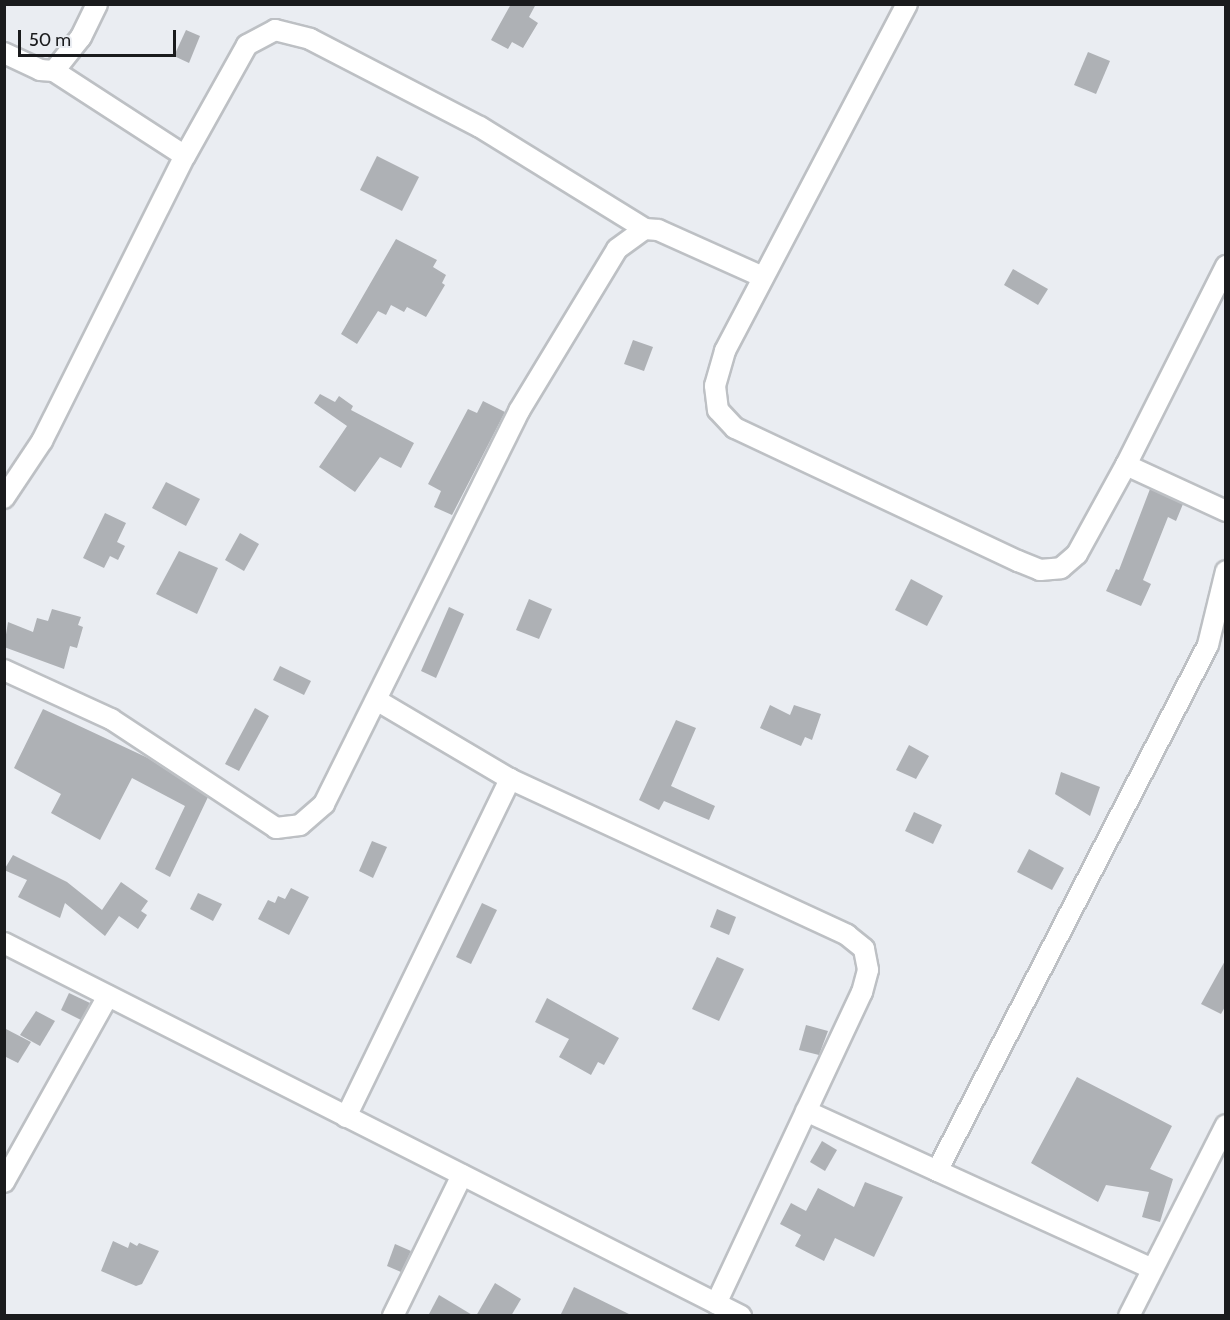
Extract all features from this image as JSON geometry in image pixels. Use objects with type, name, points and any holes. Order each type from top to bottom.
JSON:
[{"type":"street","points":[[54,71],[81,37],[97,4]]},
{"type":"street","points":[[907,4],[725,351],[716,386],[718,410],[735,428],[1040,570],[1061,568],[1077,554],[1126,465],[1225,270]]},
{"type":"street","points":[[4,498],[42,441],[184,156],[248,45],[275,30],[310,39],[480,127],[645,229],[658,230],[763,277]]},
{"type":"street","points":[[4,53],[40,70],[54,71],[184,156]]},
{"type":"street","points":[[4,670],[111,719],[276,828],[300,825],[324,804],[378,700],[519,411],[617,249],[645,229]]},
{"type":"street","points":[[1126,465],[1226,511]]},
{"type":"street","points":[[937,1171],[1208,645],[1226,571]]},
{"type":"street","points":[[378,700],[510,779],[846,935],[864,949],[868,970],[862,992],[716,1303]]},
{"type":"street","points":[[346,1117],[510,779]]},
{"type":"street","points":[[4,943],[741,1316]]},
{"type":"street","points":[[4,1182],[108,996]]},
{"type":"street","points":[[806,1111],[1152,1269]]},
{"type":"street","points":[[1129,1316],[1225,1129]]},
{"type":"street","points":[[393,1316],[462,1175]]},
{"type":"building","points":[[511,4],[536,4],[529,17],[538,23],[523,48],[512,42],[508,49],[491,40]]},
{"type":"building","points":[[186,30],[200,36],[189,63],[174,56]]},
{"type":"building","points":[[1088,52],[1110,61],[1096,94],[1074,85]]},
{"type":"building","points":[[377,156],[419,177],[402,211],[360,190]]},
{"type":"building","points":[[396,239],[437,260],[433,267],[446,275],[442,283],[445,285],[426,317],[407,307],[404,312],[391,305],[386,315],[378,311],[357,344],[341,334]]},
{"type":"building","points":[[1013,269],[1048,289],[1038,305],[1004,285]]},
{"type":"building","points":[[633,340],[653,347],[644,371],[624,364]]},
{"type":"building","points":[[320,394],[335,402],[339,396],[353,406],[351,410],[414,443],[401,468],[380,457],[355,492],[319,467],[347,426],[314,403]]},
{"type":"building","points":[[483,401],[505,412],[452,515],[434,507],[441,491],[428,484],[468,409],[477,413]]},
{"type":"building","points":[[166,482],[200,499],[186,526],[152,508]]},
{"type":"building","points":[[1150,489],[1183,504],[1176,521],[1168,517],[1143,580],[1151,584],[1141,606],[1106,591],[1116,569],[1119,570]]},
{"type":"building","points":[[105,513],[126,523],[117,542],[125,546],[118,560],[110,556],[104,568],[83,558]]},
{"type":"building","points":[[240,533],[259,544],[244,571],[225,560]]},
{"type":"building","points":[[179,551],[218,568],[197,614],[156,594]]},
{"type":"building","points":[[911,579],[943,596],[927,626],[895,610]]},
{"type":"building","points":[[529,599],[552,609],[539,639],[516,630]]},
{"type":"building","points":[[449,607],[464,614],[436,678],[421,671]]},
{"type":"building","points":[[52,609],[81,617],[78,625],[83,627],[77,648],[70,646],[64,669],[4,647],[8,622],[33,632],[37,618],[48,621]]},
{"type":"building","points":[[280,666],[311,681],[304,695],[273,680]]},
{"type":"building","points":[[770,705],[790,715],[794,705],[821,714],[812,740],[805,737],[801,746],[760,728]]},
{"type":"building","points":[[255,708],[269,716],[239,771],[225,764]]},
{"type":"building","points":[[43,709],[148,758],[208,797],[170,877],[155,869],[185,806],[132,778],[100,840],[51,813],[61,794],[14,768]]},
{"type":"building","points":[[676,720],[696,728],[671,786],[715,806],[709,820],[664,801],[659,810],[639,800]]},
{"type":"building","points":[[909,745],[929,756],[916,779],[896,770]]},
{"type":"building","points":[[1061,772],[1100,787],[1090,816],[1055,794]]},
{"type":"building","points":[[914,812],[942,825],[933,844],[905,831]]},
{"type":"building","points":[[372,841],[387,847],[373,878],[359,871]]},
{"type":"building","points":[[1029,849],[1064,868],[1052,890],[1017,872]]},
{"type":"building","points":[[13,855],[67,882],[102,910],[121,882],[148,901],[141,911],[147,915],[138,929],[119,916],[105,936],[65,903],[60,918],[18,897],[27,880],[4,870]]},
{"type":"building","points":[[291,888],[309,897],[289,935],[258,919],[268,900],[275,903],[278,896],[285,899]]},
{"type":"building","points":[[198,893],[222,904],[213,921],[190,909]]},
{"type":"building","points":[[482,903],[497,910],[471,964],[456,957]]},
{"type":"building","points":[[717,909],[736,917],[729,935],[710,927]]},
{"type":"building","points":[[717,957],[744,969],[719,1021],[692,1009]]},
{"type":"building","points":[[1226,959],[1226,1005],[1221,1014],[1201,1004]]},
{"type":"building","points":[[69,993],[90,1003],[81,1020],[61,1010]]},
{"type":"building","points":[[547,998],[619,1038],[604,1065],[598,1062],[591,1075],[559,1057],[569,1039],[535,1022]]},
{"type":"building","points":[[36,1011],[55,1021],[40,1046],[20,1035]]},
{"type":"building","points":[[806,1025],[828,1031],[819,1055],[799,1050]]},
{"type":"building","points":[[4,1028],[31,1042],[18,1063],[4,1056]]},
{"type":"building","points":[[1077,1077],[1172,1126],[1150,1169],[1173,1179],[1160,1222],[1142,1217],[1149,1192],[1106,1185],[1098,1202],[1031,1163]]},
{"type":"building","points":[[822,1141],[837,1150],[825,1171],[810,1162]]},
{"type":"building","points":[[865,1182],[903,1197],[874,1257],[835,1238],[824,1261],[795,1246],[801,1235],[780,1224],[791,1203],[806,1211],[818,1188],[854,1207]]},
{"type":"building","points":[[113,1241],[128,1248],[130,1242],[159,1251],[142,1284],[136,1286],[101,1271]]},
{"type":"building","points":[[395,1244],[411,1251],[401,1272],[387,1266]]},
{"type":"building","points":[[495,1283],[521,1299],[511,1316],[476,1316]]},
{"type":"building","points":[[574,1287],[633,1316],[560,1316]]},
{"type":"building","points":[[439,1295],[474,1316],[428,1316]]}]
